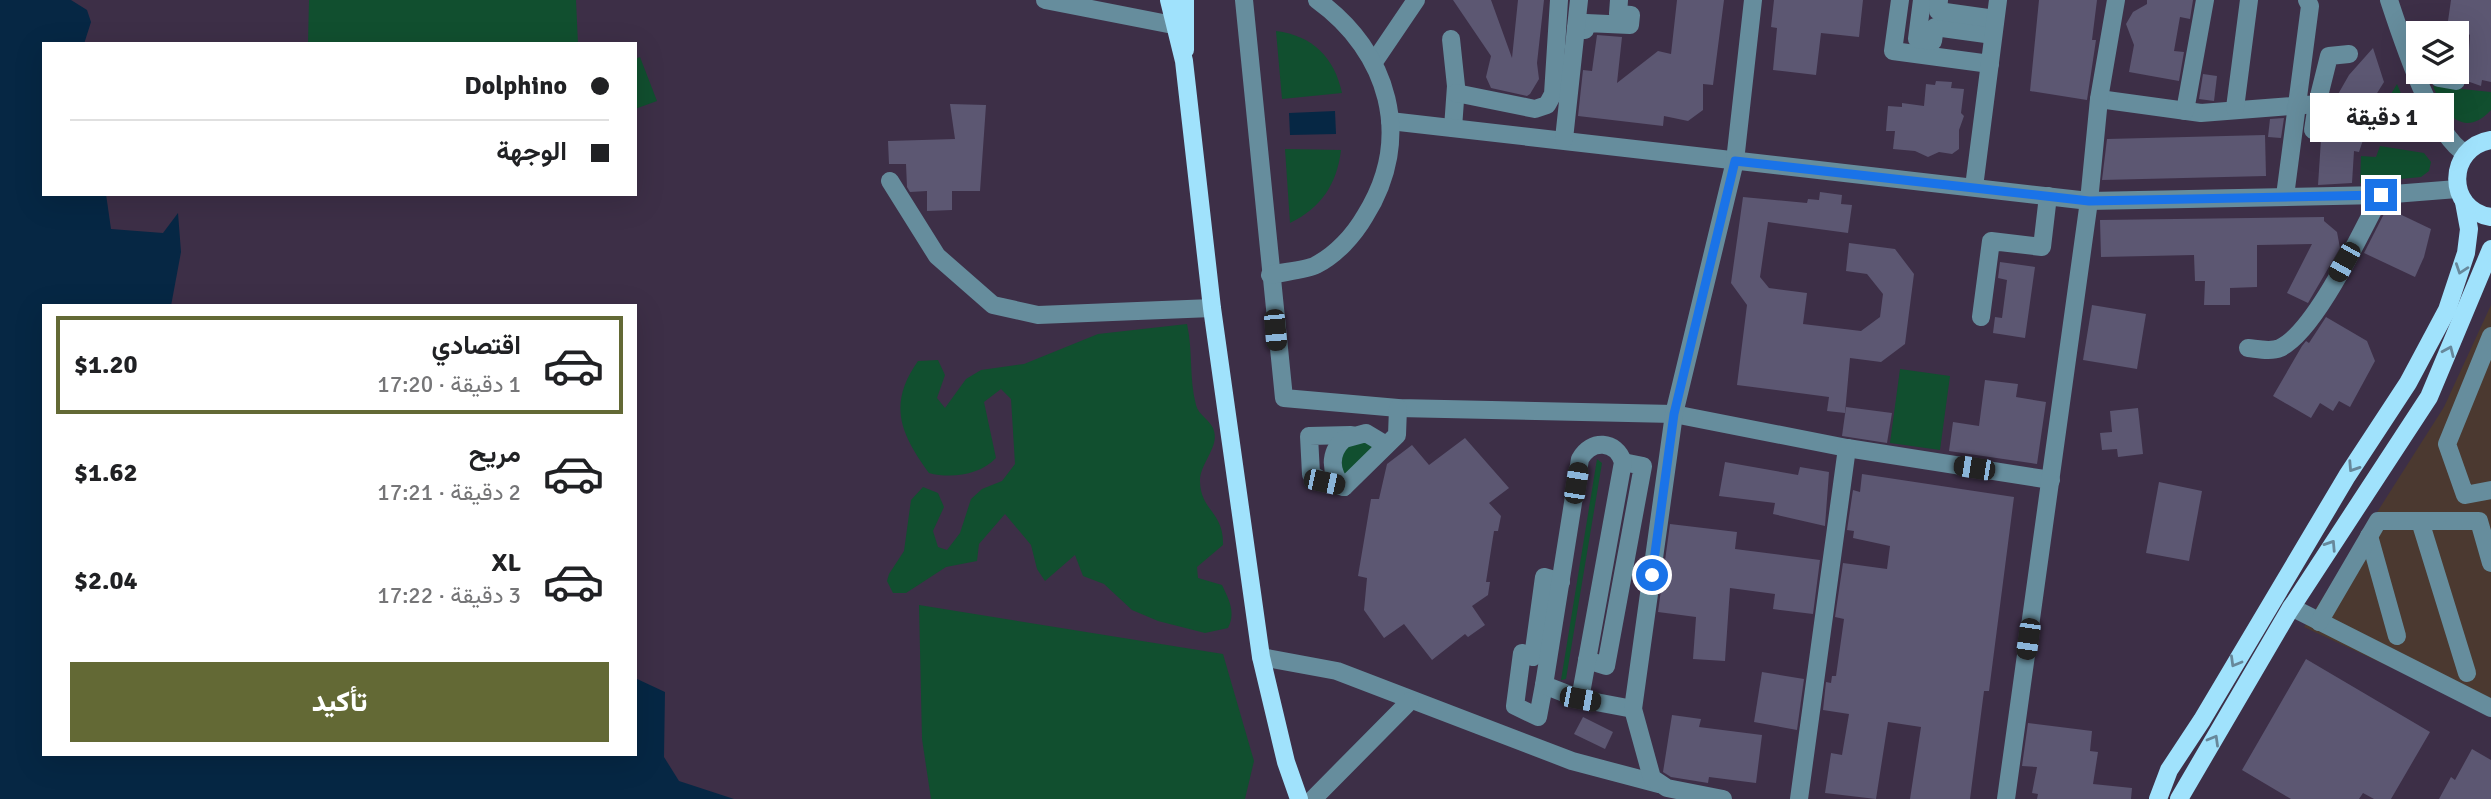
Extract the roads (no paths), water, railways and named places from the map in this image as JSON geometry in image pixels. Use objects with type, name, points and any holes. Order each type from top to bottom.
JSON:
[{"type":"main road","points":[[1169,0],[1184,61]]},
{"type":"main road","points":[[1185,0],[1184,61],[1212,308],[1261,657],[1286,762],[1299,799]]},
{"type":"main road","points":[[2158,799],[2169,770],[2202,720],[2347,476],[2408,383],[2447,310],[2466,253],[2469,229],[2456,176],[2465,153],[2490,139]]},
{"type":"main road","points":[[2461,195],[2473,210],[2491,216]]},
{"type":"main road","points":[[2179,799],[2291,607],[2429,397],[2491,249]]},
{"type":"street","points":[[1045,0],[1173,24]]},
{"type":"street","points":[[1244,0],[1284,398],[1398,408],[1674,414],[1847,448],[2051,480]]},
{"type":"street","points":[[1270,275],[1315,267],[1339,249],[1359,227],[1374,202],[1385,174],[1390,121],[1382,83],[1374,62],[1358,37],[1338,15],[1317,0]]},
{"type":"street","points":[[1374,62],[1416,0]]},
{"type":"street","points":[[1456,93],[1535,109],[1547,105],[1553,94],[1559,0]]},
{"type":"street","points":[[1564,139],[1578,0]]},
{"type":"street","points":[[1576,28],[1585,30],[1586,23],[1630,25],[1631,15],[1618,13],[1619,0]]},
{"type":"street","points":[[1658,784],[1648,769],[1633,709],[1674,414],[1735,161],[1753,0]]},
{"type":"street","points":[[1900,0],[1893,51],[1990,64]]},
{"type":"street","points":[[1922,0],[1917,39],[1933,41],[1935,27],[1994,27]]},
{"type":"street","points":[[1939,0],[1938,11],[1994,27]]},
{"type":"street","points":[[1974,187],[1998,0]]},
{"type":"street","points":[[2006,799],[2089,201],[2099,99],[2116,0]]},
{"type":"street","points":[[2185,111],[2205,0]]},
{"type":"street","points":[[2235,108],[2249,0]]},
{"type":"street","points":[[2284,196],[2310,6],[2307,0]]},
{"type":"street","points":[[2389,0],[2406,30]]},
{"type":"street","points":[[1451,39],[1456,93],[1453,128]]},
{"type":"street","points":[[2313,130],[2329,56],[2349,54]]},
{"type":"street","points":[[2425,84],[2436,118],[2454,144],[2465,153]]},
{"type":"street","points":[[2099,99],[2201,113],[2235,108],[2317,104]]},
{"type":"street","points":[[1390,121],[2089,201],[2461,195]]},
{"type":"street","points":[[890,181],[937,256],[993,305],[1038,315],[1212,308]]},
{"type":"street","points":[[2248,348],[2277,349],[2295,335],[2319,307],[2381,195]]},
{"type":"street","points":[[1981,317],[1991,241],[2042,247],[2048,196]]},
{"type":"street","points":[[2491,335],[2447,444],[2465,495],[2491,490]]},
{"type":"street","points":[[1344,486],[1396,435],[1398,408]]},
{"type":"street","points":[[1344,486],[1324,482],[1311,474],[1309,436],[1366,433],[1386,445]]},
{"type":"street","points":[[1344,486],[1334,474],[1332,458],[1339,444],[1351,435]]},
{"type":"street","points":[[1561,582],[1544,577],[1534,657],[1522,653],[1515,706],[1538,717],[1561,582],[1580,458],[1587,449],[1603,444],[1614,448],[1623,462],[1580,699]]},
{"type":"street","points":[[1799,799],[1847,448]]},
{"type":"street","points":[[2319,622],[2378,521],[2479,521],[2491,563]]},
{"type":"street","points":[[2420,521],[2467,673]]},
{"type":"street","points":[[2369,536],[2397,636]]},
{"type":"street","points":[[2291,607],[2491,708]]},
{"type":"street","points":[[1261,657],[1337,671],[1572,761],[1723,799]]},
{"type":"street","points":[[1544,685],[1580,699],[1633,709]]},
{"type":"street","points":[[1313,799],[1410,701]]},
{"type":"water","points":[[0,0],[71,0],[87,10],[91,22],[85,42],[42,42],[42,196],[106,196],[111,229],[163,233],[178,213],[181,252],[171,304],[42,304],[42,756],[637,756],[637,679],[665,692],[664,757],[679,781],[734,799],[0,799]]},
{"type":"water","points":[[1335,111],[1336,134],[1290,135],[1289,113]]}]
